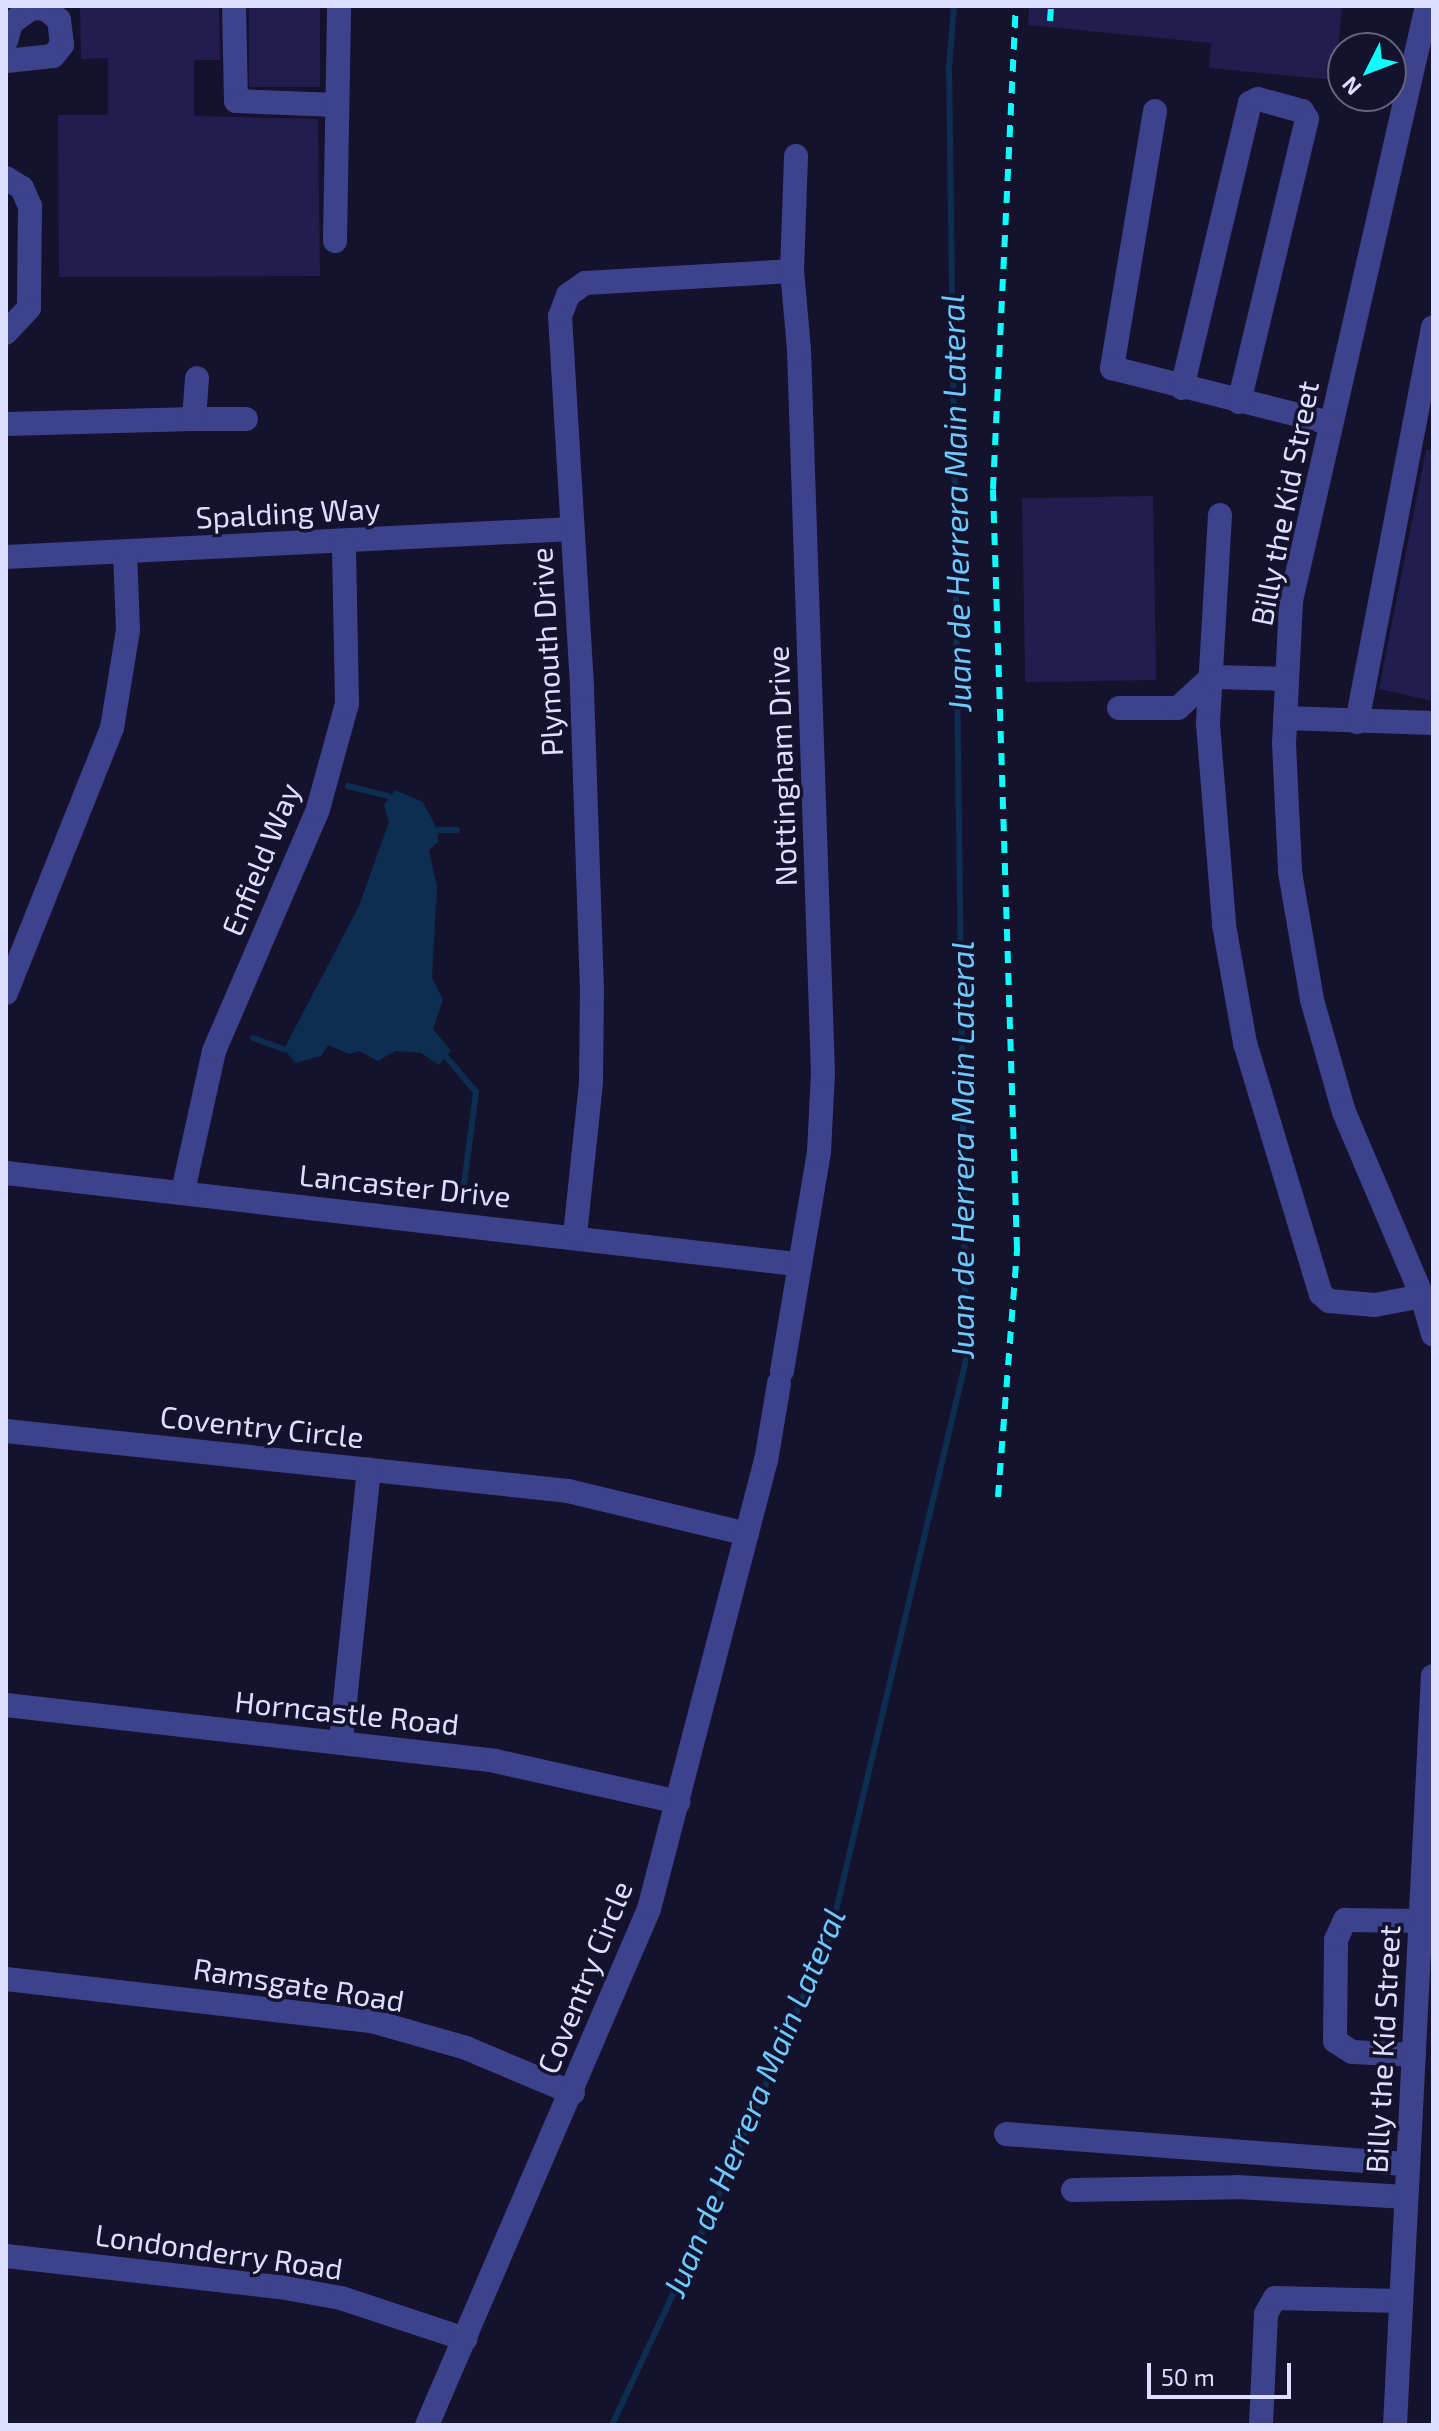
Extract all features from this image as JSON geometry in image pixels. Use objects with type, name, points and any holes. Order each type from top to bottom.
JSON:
[{"type":"street","points":[[234,6],[236,101],[337,105]]},
{"type":"street","points":[[335,241],[339,6]]},
{"type":"street","name":"Billy the Kid Street","points":[[1427,6],[1423,73],[1330,423],[1291,601],[1285,718],[1290,872],[1312,1000],[1344,1112],[1422,1296],[1433,1334]]},
{"type":"street","points":[[1182,388],[1250,103],[1258,99],[1302,111],[1307,119],[1239,402]]},
{"type":"street","points":[[1155,111],[1110,364],[1116,371],[1330,423]]},
{"type":"street","name":"Nottingham Drive","points":[[766,1461],[796,1264],[819,1152],[823,1074],[799,349],[792,271],[796,156]]},
{"type":"street","points":[[6,178],[22,188],[30,206],[29,308],[6,333]]},
{"type":"street","name":"Plymouth Drive","points":[[575,1235],[591,1082],[592,991],[560,316],[568,295],[585,283],[626,277],[792,271]]},
{"type":"street","points":[[1357,722],[1433,327]]},
{"type":"street","points":[[194,419],[197,378]]},
{"type":"street","points":[[6,424],[246,419]]},
{"type":"street","points":[[1220,515],[1208,724],[1224,925],[1245,1043],[1315,1284],[1329,1301],[1375,1305],[1422,1296]]},
{"type":"street","name":"Spalding Way","points":[[6,557],[344,543],[572,529]]},
{"type":"street","name":"Enfield Way","points":[[183,1191],[214,1051],[318,809],[347,704],[344,543]]},
{"type":"street","points":[[6,993],[112,728],[128,630],[125,552]]},
{"type":"street","points":[[1119,708],[1178,708],[1212,677],[1287,679]]},
{"type":"street","points":[[1285,718],[1433,723]]},
{"type":"street","name":"Lancaster Drive","points":[[6,1173],[575,1235],[796,1264]]},
{"type":"street","name":"Coventry Circle","points":[[6,1431],[568,1491],[747,1534]]},
{"type":"street","name":"Coventry Circle","points":[[427,2425],[573,2093],[649,1909],[766,1461]]},
{"type":"street","points":[[341,1740],[369,1469]]},
{"type":"street","name":"Billy the Kid Street","points":[[1395,2425],[1433,1676]]},
{"type":"street","name":"Horncastle Road","points":[[6,1705],[341,1740],[579,1776],[678,1802]]},
{"type":"street","points":[[1414,2055],[1352,2052],[1335,2041],[1336,1940],[1345,1920],[1421,1921]]},
{"type":"street","name":"Ramsgate Road","points":[[6,1979],[375,2022],[466,2048],[573,2093]]},
{"type":"street","points":[[1006,2134],[1408,2164]]},
{"type":"street","points":[[1073,2190],[1237,2187],[1406,2197]]},
{"type":"street","name":"Londonderry Road","points":[[6,2256],[280,2287],[341,2298],[465,2339]]},
{"type":"street","points":[[1261,2425],[1266,2314],[1275,2298],[1401,2301]]},
{"type":"water","points":[[395,790],[423,802],[438,831],[438,842],[429,850],[437,887],[432,978],[443,1000],[433,1029],[451,1051],[439,1065],[421,1053],[395,1051],[378,1061],[359,1051],[349,1054],[328,1045],[321,1056],[295,1063],[284,1049],[359,906],[389,822],[384,805]]},
{"type":"building","points":[[80,6],[219,6],[220,60],[194,60],[194,116],[318,119],[320,276],[59,277],[58,115],[108,115],[108,58],[81,59]]},
{"type":"building","points":[[249,6],[320,6],[320,87],[249,87]]},
{"type":"building","points":[[1029,6],[1342,6],[1340,32],[1327,32],[1327,79],[1209,68],[1211,43],[1028,25]]},
{"type":"building","points":[[1426,450],[1433,450],[1433,701],[1379,689]]},
{"type":"building","points":[[1153,496],[1156,680],[1025,682],[1022,498]]},
{"type":"waterway","name":"Juan de Herrera Main Lateral","points":[[612,2425],[714,2206],[831,1932],[966,1360],[949,69],[954,6]]},
{"type":"waterway","points":[[348,786],[388,796]]},
{"type":"waterway","points":[[438,830],[457,830]]},
{"type":"waterway","points":[[253,1038],[284,1049]]},
{"type":"waterway","points":[[448,1059],[476,1092],[462,1200]]},
{"type":"railway","points":[[998,1497],[1017,1249],[993,489],[1016,6]]},
{"type":"railway","points":[[1050,21],[1051,6]]}]
